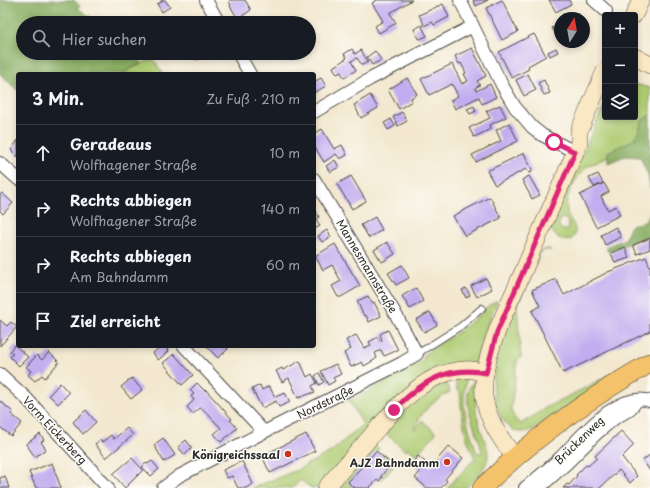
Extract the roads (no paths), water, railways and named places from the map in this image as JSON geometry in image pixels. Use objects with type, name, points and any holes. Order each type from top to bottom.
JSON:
[{"type":"main road","points":[[635,12],[641,0]]},
{"type":"main road","points":[[638,59],[650,65]]},
{"type":"main road","points":[[577,148],[579,131],[602,78]]},
{"type":"main road","points":[[515,458],[500,438],[489,415],[484,396],[486,373],[497,332],[577,148],[588,135],[602,102]]},
{"type":"main road","points":[[482,488],[515,458],[584,404],[650,363]]},
{"type":"main road","points":[[326,488],[394,410],[422,385],[441,375],[456,371],[470,370],[486,373]]},
{"type":"street","points":[[206,0],[215,16]]},
{"type":"street","points":[[460,0],[502,85],[515,107],[542,135],[577,148]]},
{"type":"street","points":[[594,0],[606,11]]},
{"type":"street","points":[[316,111],[370,79],[473,26]]},
{"type":"street","points":[[242,60],[249,72]]},
{"type":"street","points":[[0,163],[16,177]]},
{"type":"street","name":"Mannesmannstraße","points":[[316,181],[395,312],[417,354]]},
{"type":"street","points":[[186,348],[264,432]]},
{"type":"street","name":"Nordstraße","points":[[163,488],[179,476],[395,367],[417,354]]},
{"type":"street","name":"Vorm Eickerberg","points":[[0,374],[27,399],[108,488]]},
{"type":"street","name":"Brückenweg","points":[[525,488],[553,465],[603,416],[625,402],[641,400],[650,401]]},
{"type":"street","name":"Brückenweg","points":[[539,488],[596,434],[615,418],[629,410],[637,401]]},
{"type":"lane","name":"Nordstraße","points":[[417,354],[461,326],[482,308]]},
{"type":"place","name":"Königreichssaal","points":[[288,454]]},
{"type":"place","name":"AJZ Bahndamm","points":[[447,462]]}]
